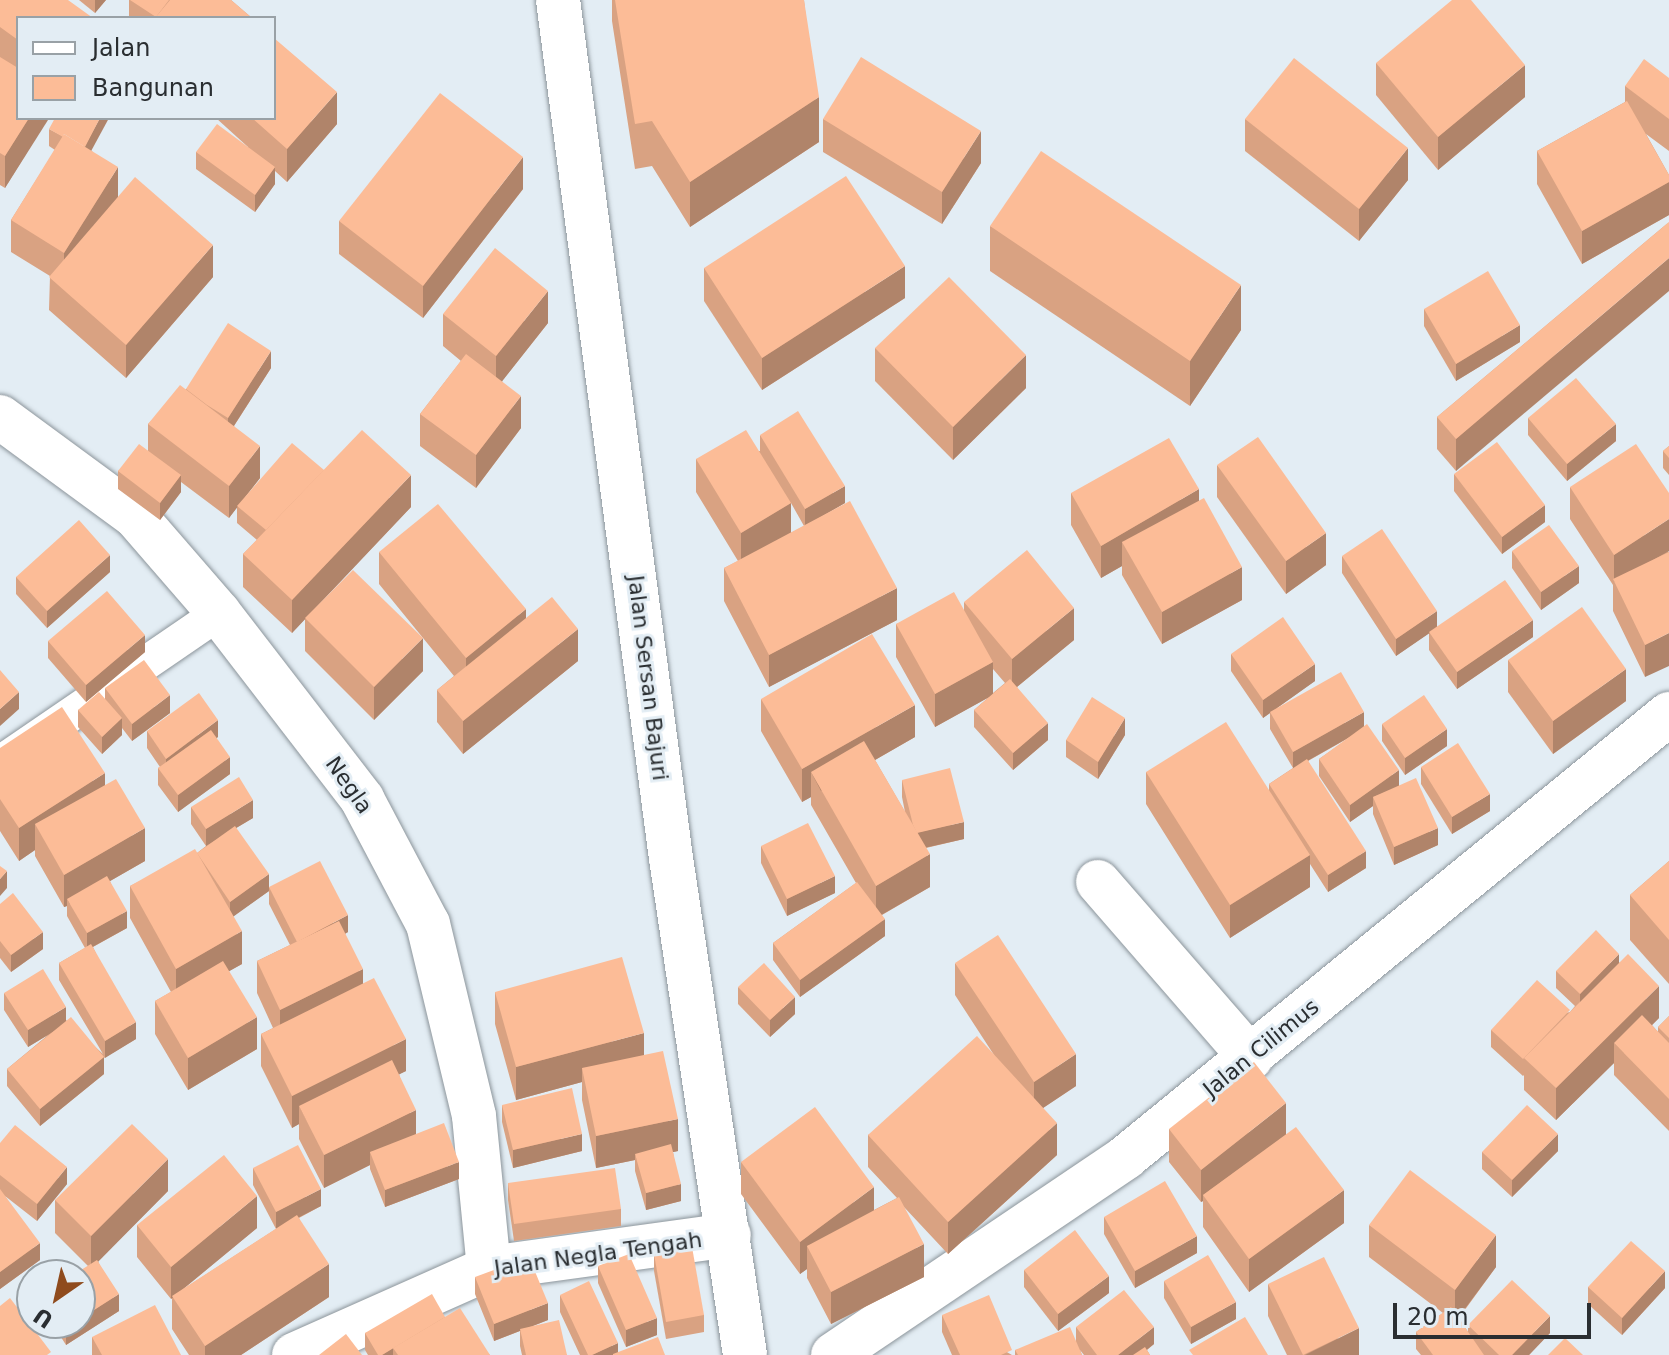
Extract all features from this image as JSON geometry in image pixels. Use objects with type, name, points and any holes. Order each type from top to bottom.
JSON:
[{"type":"street","name":"Jalan Sersan Bajuri","points":[[558,0],[671,858],[745,1355]]},
{"type":"street","name":"Negla","points":[[0,417],[135,516],[219,613],[362,799],[428,924],[474,1116],[489,1268]]},
{"type":"street","name":"Jalan Cilimus","points":[[833,1355],[1126,1157],[1669,714]]},
{"type":"street","points":[[1098,882],[1251,1058]]},
{"type":"street","name":"Jalan Negla Tengah","points":[[294,1355],[489,1268],[729,1235]]},
{"type":"lane","points":[[0,763],[219,613]]},
{"type":"building","points":[[0,0],[68,0],[90,16],[16,16],[16,39],[0,27]]},
{"type":"building","points":[[130,0],[169,0],[154,16]]},
{"type":"building","points":[[170,0],[231,0],[250,16],[157,16]]},
{"type":"building","points":[[615,0],[804,0],[819,97],[690,182],[652,121],[635,124]]},
{"type":"building","points":[[1452,0],[1471,0],[1525,65],[1438,137],[1376,63]]},
{"type":"building","points":[[276,40],[337,92],[287,149],[254,120],[276,120]]},
{"type":"building","points":[[0,57],[16,67],[16,120],[28,120],[5,156],[0,153]]},
{"type":"building","points":[[861,57],[981,131],[942,192],[823,119]]},
{"type":"building","points":[[1294,58],[1408,148],[1359,209],[1245,119]]},
{"type":"building","points":[[1644,59],[1669,78],[1669,119],[1625,86]]},
{"type":"building","points":[[440,93],[523,157],[423,286],[339,221]]},
{"type":"building","points":[[1627,101],[1669,175],[1669,182],[1582,231],[1537,151]]},
{"type":"building","points":[[54,120],[99,120],[85,147],[49,129]]},
{"type":"building","points":[[217,124],[275,167],[255,195],[196,152]]},
{"type":"building","points":[[64,134],[118,167],[64,253],[11,220]]},
{"type":"building","points":[[1041,151],[1241,285],[1190,361],[990,226]]},
{"type":"building","points":[[846,176],[905,266],[762,358],[704,268]]},
{"type":"building","points":[[135,177],[213,245],[126,345],[49,277]]},
{"type":"building","points":[[1669,222],[1669,258],[1456,439],[1437,417]]},
{"type":"building","points":[[495,248],[548,291],[496,356],[443,314]]},
{"type":"building","points":[[1488,271],[1520,325],[1456,364],[1424,309]]},
{"type":"building","points":[[949,277],[1026,355],[953,427],[875,348]]},
{"type":"building","points":[[228,323],[271,351],[228,418],[186,389]]},
{"type":"building","points":[[466,354],[521,396],[476,455],[420,414]]},
{"type":"building","points":[[1576,378],[1616,424],[1567,464],[1528,418]]},
{"type":"building","points":[[180,385],[260,446],[229,486],[148,424]]},
{"type":"building","points":[[798,411],[845,486],[805,509],[760,435]]},
{"type":"building","points":[[362,430],[411,475],[292,600],[243,554]]},
{"type":"building","points":[[746,430],[791,503],[741,533],[696,459]]},
{"type":"building","points":[[1258,437],[1326,533],[1286,561],[1217,465]]},
{"type":"building","points":[[1169,438],[1199,489],[1101,546],[1071,493]]},
{"type":"building","points":[[1497,442],[1545,505],[1502,537],[1454,474]]},
{"type":"building","points":[[292,443],[324,470],[266,530],[237,506]]},
{"type":"building","points":[[139,444],[181,475],[160,503],[118,471]]},
{"type":"building","points":[[1636,444],[1669,493],[1669,519],[1614,555],[1570,487]]},
{"type":"building","points":[[1204,498],[1242,567],[1162,612],[1122,542]]},
{"type":"building","points":[[850,501],[897,588],[769,655],[724,568]]},
{"type":"building","points":[[438,504],[526,609],[466,658],[379,552]]},
{"type":"building","points":[[79,520],[110,555],[47,611],[16,577]]},
{"type":"building","points":[[1549,525],[1579,566],[1541,592],[1512,551]]},
{"type":"building","points":[[1382,529],[1437,611],[1396,639],[1342,556]]},
{"type":"building","points":[[1027,550],[1074,608],[1012,659],[964,602]]},
{"type":"building","points":[[1669,552],[1669,633],[1645,645],[1613,579]]},
{"type":"building","points":[[353,570],[423,638],[374,687],[305,618]]},
{"type":"building","points":[[1505,580],[1533,620],[1457,672],[1429,632]]},
{"type":"building","points":[[107,591],[145,635],[86,685],[48,641]]},
{"type":"building","points":[[954,592],[993,662],[935,694],[896,624]]},
{"type":"building","points":[[552,597],[578,629],[463,721],[437,690]]},
{"type":"building","points":[[1582,607],[1626,669],[1553,721],[1508,660]]},
{"type":"building","points":[[1283,617],[1315,664],[1263,700],[1231,654]]},
{"type":"building","points":[[872,634],[915,705],[802,769],[761,699]]},
{"type":"building","points":[[144,660],[170,695],[132,724],[105,688]]},
{"type":"building","points":[[0,670],[19,692],[0,709]]},
{"type":"building","points":[[1341,672],[1364,712],[1293,752],[1270,712]]},
{"type":"building","points":[[1010,679],[1048,723],[1013,753],[974,710]]},
{"type":"building","points":[[99,692],[122,718],[102,737],[78,710]]},
{"type":"building","points":[[199,693],[218,720],[166,759],[147,731]]},
{"type":"building","points":[[1424,695],[1447,729],[1405,758],[1382,724]]},
{"type":"building","points":[[1092,697],[1125,718],[1098,762],[1066,740]]},
{"type":"building","points":[[62,707],[105,773],[19,828],[0,799],[0,748]]},
{"type":"building","points":[[1226,722],[1310,855],[1230,905],[1146,772]]},
{"type":"building","points":[[1367,724],[1399,770],[1350,805],[1319,759]]},
{"type":"building","points":[[211,730],[230,757],[178,795],[158,768]]},
{"type":"building","points":[[864,741],[930,854],[876,886],[811,772]]},
{"type":"building","points":[[1458,743],[1490,794],[1452,817],[1421,767]]},
{"type":"building","points":[[1307,759],[1366,851],[1328,875],[1269,784]]},
{"type":"building","points":[[950,768],[964,822],[917,833],[902,780]]},
{"type":"building","points":[[239,777],[253,800],[206,829],[191,807]]},
{"type":"building","points":[[1416,778],[1438,828],[1394,847],[1373,797]]},
{"type":"building","points":[[116,779],[145,828],[64,875],[35,824]]},
{"type":"building","points":[[808,823],[835,876],[787,899],[761,846]]},
{"type":"building","points":[[235,826],[269,874],[230,902],[197,853]]},
{"type":"building","points":[[195,849],[242,931],[176,969],[130,886]]},
{"type":"building","points":[[320,861],[348,915],[297,942],[269,887]]},
{"type":"building","points":[[1669,861],[1669,940],[1630,895]]},
{"type":"building","points":[[0,866],[7,871],[0,879]]},
{"type":"building","points":[[107,876],[127,911],[87,933],[67,899]]},
{"type":"building","points":[[857,882],[885,919],[800,980],[773,943]]},
{"type":"building","points":[[13,893],[43,932],[11,955],[0,941],[0,904]]},
{"type":"building","points":[[339,921],[363,969],[280,1010],[257,961]]},
{"type":"building","points":[[1596,930],[1619,954],[1580,994],[1556,971]]},
{"type":"building","points":[[998,935],[1076,1054],[1034,1082],[955,963]]},
{"type":"building","points":[[91,944],[136,1022],[105,1041],[59,963]]},
{"type":"building","points":[[1628,954],[1659,986],[1556,1088],[1524,1058]]},
{"type":"building","points":[[622,957],[644,1033],[516,1067],[495,992]]},
{"type":"building","points":[[223,961],[257,1017],[188,1058],[155,1001]]},
{"type":"building","points":[[764,963],[795,997],[770,1020],[738,987]]},
{"type":"building","points":[[43,969],[66,1007],[28,1030],[4,993]]},
{"type":"building","points":[[374,978],[406,1039],[292,1096],[261,1034]]},
{"type":"building","points":[[1537,980],[1570,1010],[1523,1059],[1491,1030]]},
{"type":"building","points":[[1642,1015],[1669,1043],[1669,1099],[1614,1043]]},
{"type":"building","points":[[1669,1016],[1669,1038],[1658,1027]]},
{"type":"building","points":[[71,1017],[104,1057],[40,1109],[7,1069]]},
{"type":"building","points":[[977,1036],[1057,1123],[948,1222],[868,1135]]},
{"type":"building","points":[[663,1051],[678,1119],[596,1136],[582,1068]]},
{"type":"building","points":[[392,1060],[416,1110],[324,1155],[299,1106]]},
{"type":"building","points":[[1254,1062],[1286,1103],[1201,1170],[1169,1129]]},
{"type":"building","points":[[572,1088],[582,1134],[513,1150],[502,1105]]},
{"type":"building","points":[[1527,1105],[1558,1134],[1512,1180],[1482,1152]]},
{"type":"building","points":[[815,1107],[874,1187],[800,1242],[741,1162]]},
{"type":"building","points":[[444,1123],[459,1162],[385,1190],[370,1152]]},
{"type":"building","points":[[132,1124],[168,1159],[91,1236],[55,1200]]},
{"type":"building","points":[[15,1125],[67,1167],[37,1204],[0,1175],[0,1143]]},
{"type":"building","points":[[1296,1127],[1344,1190],[1249,1259],[1203,1195]]},
{"type":"building","points":[[671,1144],[681,1184],[646,1193],[635,1154]]},
{"type":"building","points":[[298,1145],[321,1189],[276,1212],[253,1168]]},
{"type":"building","points":[[224,1155],[257,1196],[171,1267],[137,1225]]},
{"type":"building","points":[[615,1168],[621,1209],[514,1224],[508,1183]]},
{"type":"building","points":[[1410,1170],[1496,1235],[1455,1290],[1369,1225]]},
{"type":"building","points":[[1165,1181],[1197,1236],[1135,1271],[1104,1217]]},
{"type":"building","points":[[0,1189],[40,1243],[0,1272]]},
{"type":"building","points":[[899,1197],[924,1244],[831,1292],[807,1246]]},
{"type":"building","points":[[297,1215],[329,1264],[205,1346],[172,1296]]},
{"type":"building","points":[[1075,1230],[1109,1276],[1058,1314],[1024,1270]]},
{"type":"building","points":[[1631,1241],[1665,1271],[1622,1318],[1588,1287]]},
{"type":"building","points":[[692,1247],[704,1315],[666,1322],[654,1254]]},
{"type":"building","points":[[629,1254],[657,1318],[626,1330],[598,1266]]},
{"type":"building","points":[[1208,1255],[1236,1302],[1191,1327],[1164,1281]]},
{"type":"building","points":[[529,1257],[548,1303],[494,1324],[475,1277]]},
{"type":"building","points":[[1324,1257],[1359,1328],[1303,1355],[1268,1284]]},
{"type":"building","points":[[96,1261],[119,1294],[96,1309]]},
{"type":"building","points":[[1512,1280],[1550,1316],[1512,1355],[1499,1355],[1468,1325]]},
{"type":"building","points":[[589,1281],[618,1343],[592,1355],[588,1355],[560,1295]]},
{"type":"building","points":[[1124,1290],[1154,1327],[1118,1355],[1097,1355],[1076,1327]]},
{"type":"building","points":[[432,1294],[445,1317],[378,1355],[365,1333]]},
{"type":"building","points":[[989,1295],[1012,1350],[1001,1355],[960,1355],[942,1315]]},
{"type":"building","points":[[10,1298],[16,1306],[16,1339],[41,1339],[51,1352],[47,1355],[0,1355],[0,1306]]},
{"type":"building","points":[[155,1305],[181,1355],[102,1355],[93,1339]]},
{"type":"building","points":[[1451,1307],[1484,1355],[1433,1355],[1416,1332]]},
{"type":"building","points":[[460,1308],[490,1355],[398,1355],[393,1348]]},
{"type":"building","points":[[1245,1317],[1268,1355],[1193,1355],[1189,1350]]},
{"type":"building","points":[[559,1320],[567,1355],[526,1355],[520,1329]]},
{"type":"building","points":[[1070,1327],[1082,1355],[1018,1355],[1015,1350]]},
{"type":"building","points":[[346,1334],[362,1355],[319,1355]]},
{"type":"building","points":[[658,1337],[665,1355],[613,1355],[613,1354]]},
{"type":"building","points":[[1565,1338],[1583,1355],[1548,1355]]},
{"type":"building","points":[[1145,1347],[1150,1355],[1133,1355]]}]
